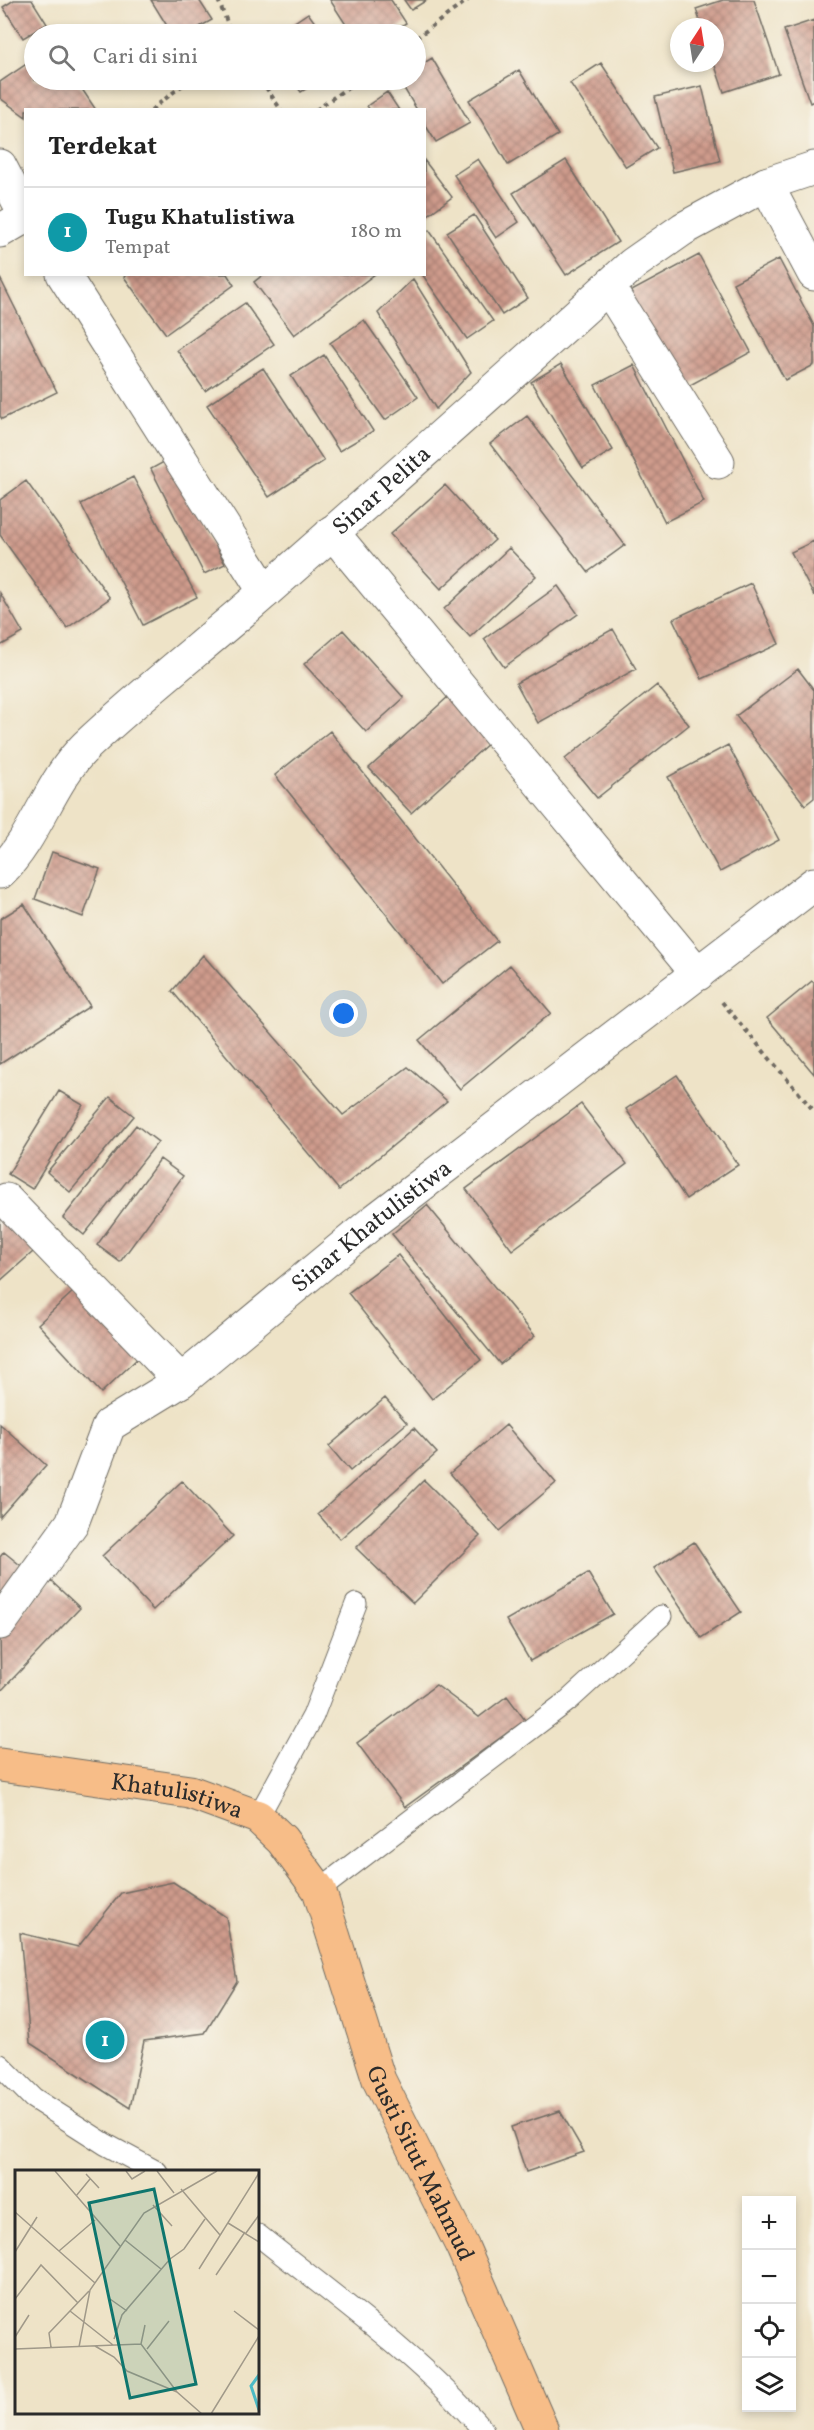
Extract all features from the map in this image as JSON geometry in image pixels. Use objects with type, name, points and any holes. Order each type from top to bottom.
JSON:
[{"type":"highway","name":"Khatulistiwa","points":[[0,1765],[190,1792],[258,1817],[282,1840],[319,1890]]},
{"type":"highway","name":"Gusti Situt Mahmud","points":[[319,1890],[379,2080],[463,2248],[542,2430]]},
{"type":"street","points":[[0,166],[24,212]]},
{"type":"street","name":"Sinar Pelita","points":[[0,872],[9,863],[28,834],[58,781],[86,747],[333,532],[633,264],[683,229],[766,184],[814,168]]},
{"type":"street","points":[[766,184],[814,274]]},
{"type":"street","points":[[0,231],[24,217]]},
{"type":"street","points":[[64,276],[265,592]]},
{"type":"street","points":[[608,286],[718,462]]},
{"type":"street","points":[[333,532],[698,974]]},
{"type":"street","name":"Sinar Khatulistiwa","points":[[0,1623],[72,1523],[109,1425],[181,1381],[373,1222],[814,884]]},
{"type":"street","points":[[6,1200],[181,1381]]},
{"type":"lane","points":[[258,1817],[313,1716],[356,1604]]},
{"type":"lane","points":[[319,1890],[569,1700],[662,1616]]},
{"type":"lane","points":[[0,2065],[33,2098],[105,2144],[153,2170]]},
{"type":"lane","points":[[260,2237],[363,2319],[454,2397],[483,2430]]},
{"type":"path","points":[[218,0],[228,24]]},
{"type":"path","points":[[426,31],[468,0]]},
{"type":"path","points":[[154,108],[176,90]]},
{"type":"path","points":[[268,90],[280,108]]},
{"type":"path","points":[[319,108],[344,90]]},
{"type":"path","points":[[698,974],[814,1112]]},
{"type":"building","points":[[14,0],[32,0],[47,24],[24,24],[23,38],[3,7]]},
{"type":"building","points":[[151,0],[199,0],[212,20],[205,24],[166,24]]},
{"type":"building","points":[[330,0],[391,0],[406,23],[404,24],[346,24]]},
{"type":"building","points":[[404,0],[427,0],[411,10]]},
{"type":"building","points":[[723,0],[754,0],[779,74],[724,92],[717,72],[724,72],[724,18],[699,18],[696,9]]},
{"type":"building","points":[[308,13],[316,24],[292,24]]},
{"type":"building","points":[[814,20],[814,101],[810,103],[784,30]]},
{"type":"building","points":[[432,58],[470,123],[436,142],[426,126],[426,108],[416,108],[405,90],[426,90],[426,62]]},
{"type":"building","points":[[601,63],[657,148],[626,167],[570,83]]},
{"type":"building","points":[[24,66],[24,90],[83,90],[95,108],[24,108],[24,116],[0,98],[0,82]]},
{"type":"building","points":[[519,70],[558,135],[508,165],[469,100]]},
{"type":"building","points":[[702,86],[720,161],[673,172],[655,97]]},
{"type":"building","points":[[387,92],[398,108],[368,108],[367,106]]},
{"type":"building","points":[[478,159],[519,222],[496,238],[454,175]]},
{"type":"building","points":[[566,160],[618,242],[566,275],[513,193]]},
{"type":"building","points":[[426,163],[452,197],[426,216]]},
{"type":"building","points":[[474,215],[528,298],[502,315],[447,232]]},
{"type":"building","points":[[429,230],[493,321],[467,339],[423,276],[426,276],[426,232]]},
{"type":"building","points":[[699,255],[751,352],[681,390],[628,293]]},
{"type":"building","points":[[779,259],[814,326],[814,365],[785,380],[733,283]]},
{"type":"building","points":[[228,276],[234,285],[166,334],[124,277]]},
{"type":"building","points":[[262,276],[372,276],[294,335],[254,282]]},
{"type":"building","points":[[0,278],[57,392],[2,419],[0,416]]},
{"type":"building","points":[[413,279],[471,372],[436,409],[378,313]]},
{"type":"building","points":[[245,303],[274,344],[205,391],[177,350]]},
{"type":"building","points":[[364,320],[418,397],[385,420],[330,343]]},
{"type":"building","points":[[324,355],[373,431],[339,451],[291,376]]},
{"type":"building","points":[[561,364],[613,450],[583,468],[531,382]]},
{"type":"building","points":[[634,365],[704,502],[665,522],[595,385]]},
{"type":"building","points":[[263,368],[324,461],[269,497],[207,405]]},
{"type":"building","points":[[527,416],[625,545],[588,572],[490,444]]},
{"type":"building","points":[[171,458],[225,564],[204,574],[151,469]]},
{"type":"building","points":[[133,477],[197,597],[143,625],[81,504]]},
{"type":"building","points":[[26,481],[110,598],[67,628],[0,535],[0,500]]},
{"type":"building","points":[[445,485],[495,540],[441,589],[390,534]]},
{"type":"building","points":[[814,541],[814,596],[791,552]]},
{"type":"building","points":[[509,548],[536,576],[470,637],[444,609]]},
{"type":"building","points":[[751,583],[779,644],[702,679],[673,619]]},
{"type":"building","points":[[558,586],[578,614],[504,667],[484,639]]},
{"type":"building","points":[[0,593],[23,633],[0,646]]},
{"type":"building","points":[[613,629],[636,669],[538,723],[516,683]]},
{"type":"building","points":[[343,630],[404,698],[366,732],[304,664]]},
{"type":"building","points":[[798,669],[814,690],[814,798],[805,805],[736,716]]},
{"type":"building","points":[[657,685],[689,725],[597,798],[565,759]]},
{"type":"building","points":[[449,696],[490,742],[411,813],[369,768]]},
{"type":"building","points":[[330,731],[497,941],[442,984],[275,775]]},
{"type":"building","points":[[728,745],[779,840],[720,872],[668,777]]},
{"type":"building","points":[[52,852],[100,869],[83,917],[35,899]]},
{"type":"building","points":[[24,904],[90,1006],[0,1064],[0,919]]},
{"type":"building","points":[[203,955],[343,1115],[408,1067],[447,1101],[339,1190],[172,991]]},
{"type":"building","points":[[510,965],[551,1013],[460,1089],[419,1040]]},
{"type":"building","points":[[812,981],[814,983],[814,1074],[767,1018]]},
{"type":"building","points":[[677,1075],[738,1165],[686,1199],[626,1109]]},
{"type":"building","points":[[59,1091],[83,1105],[32,1189],[8,1174]]},
{"type":"building","points":[[110,1097],[134,1116],[70,1192],[47,1172]]},
{"type":"building","points":[[581,1104],[627,1164],[512,1250],[466,1189]]},
{"type":"building","points":[[136,1125],[158,1142],[84,1235],[63,1218]]},
{"type":"building","points":[[160,1159],[183,1176],[120,1262],[97,1245]]},
{"type":"building","points":[[0,1200],[41,1245],[0,1281]]},
{"type":"building","points":[[427,1205],[535,1336],[500,1364],[392,1234]]},
{"type":"building","points":[[398,1255],[481,1360],[432,1399],[348,1293]]},
{"type":"building","points":[[75,1290],[138,1358],[101,1393],[38,1324]]},
{"type":"building","points":[[385,1398],[407,1423],[350,1471],[329,1446]]},
{"type":"building","points":[[0,1424],[46,1465],[0,1517]]},
{"type":"building","points":[[506,1425],[556,1483],[499,1531],[450,1473]]},
{"type":"building","points":[[414,1428],[437,1453],[340,1539],[318,1514]]},
{"type":"building","points":[[424,1480],[480,1536],[413,1603],[356,1548]]},
{"type":"building","points":[[182,1481],[233,1536],[153,1610],[102,1556]]},
{"type":"building","points":[[694,1542],[741,1612],[701,1638],[654,1568]]},
{"type":"building","points":[[4,1552],[30,1573],[0,1608],[0,1557]]},
{"type":"building","points":[[588,1573],[613,1614],[530,1661],[506,1620]]},
{"type":"building","points":[[51,1581],[80,1608],[1,1691],[0,1635]]},
{"type":"building","points":[[436,1685],[479,1717],[507,1696],[525,1720],[405,1807],[357,1743]]},
{"type":"building","points":[[173,1882],[226,1917],[237,1981],[205,2033],[144,2041],[130,2108],[30,2043],[20,1933],[78,1947],[121,1893]]},
{"type":"building","points":[[560,2111],[584,2152],[526,2172],[511,2127]]},
{"type":"place","name":"Tugu Khatulistiwa","points":[[105,2040]]}]
